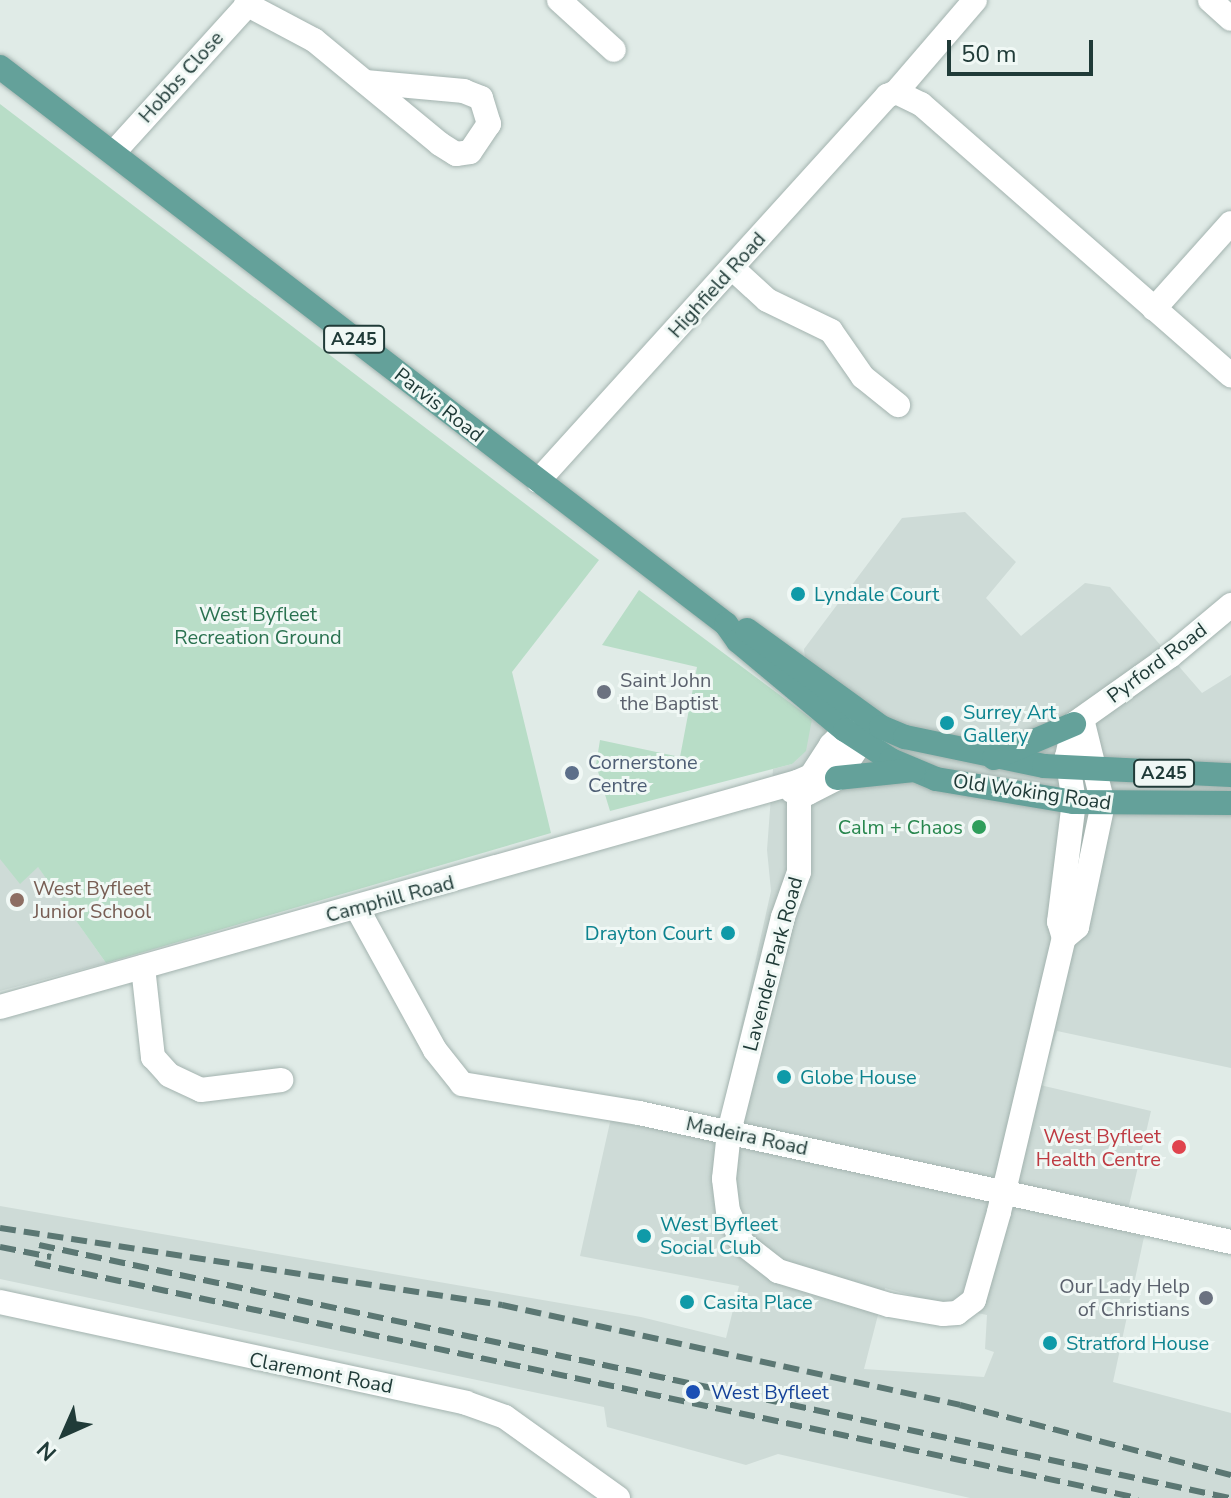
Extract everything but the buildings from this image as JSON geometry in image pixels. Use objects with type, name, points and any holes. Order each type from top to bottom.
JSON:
[{"type":"main road","name":"Parvis Road","points":[[0,67],[115,151],[726,624],[738,641],[862,728]]},
{"type":"main road","points":[[992,759],[1078,722]]},
{"type":"main road","name":"Old Woking Road","points":[[862,728],[992,759],[1097,770],[1231,775]]},
{"type":"main road","name":"Old Woking Road","points":[[862,728],[914,770],[1004,793],[1103,804],[1231,803]]},
{"type":"main road","points":[[837,778],[914,770]]},
{"type":"street","points":[[559,0],[614,50]]},
{"type":"street","name":"Highfield Road","points":[[538,481],[887,96],[896,92],[975,0]]},
{"type":"street","points":[[1210,0],[1231,19]]},
{"type":"street","name":"Hobbs Close","points":[[115,151],[248,1],[291,24],[456,154],[470,152],[489,124],[489,111],[481,98],[464,91],[365,82]]},
{"type":"street","points":[[896,92],[921,104],[1231,375]]},
{"type":"street","points":[[1154,309],[1231,223]]},
{"type":"street","points":[[732,268],[767,300],[831,331],[863,377],[898,405]]},
{"type":"street","name":"Pyrford Road","points":[[1078,722],[1231,605]]},
{"type":"street","points":[[1003,1192],[1064,938],[1059,922],[1074,802],[1069,768],[1078,722]]},
{"type":"street","points":[[1064,938],[1077,927],[1103,804],[1097,770],[1078,722]]},
{"type":"street","points":[[837,778],[862,728]]},
{"type":"street","name":"Camphill Road","points":[[789,790],[811,776],[862,728]]},
{"type":"street","name":"Camphill Road","points":[[0,1007],[789,790],[824,788],[837,778]]},
{"type":"street","name":"Lavender Park Road","points":[[789,790],[799,872],[783,917],[729,1132],[725,1196],[742,1243],[778,1271],[889,1305],[943,1314],[969,1307],[1003,1192]]},
{"type":"street","name":"Madeira Road","points":[[357,908],[455,1080],[729,1132],[1231,1242]]},
{"type":"street","points":[[143,967],[153,1057],[169,1075],[201,1090],[256,1092],[281,1080]]},
{"type":"street","name":"Claremont Road","points":[[0,1302],[466,1403],[505,1417],[618,1498]]},
{"type":"shaded area","points":[[965,512],[1016,562],[986,598],[1021,636],[1085,583],[1110,587],[1202,693],[1231,675],[1231,1068],[1057,1031],[1040,1085],[1151,1111],[1123,1231],[1144,1237],[1113,1382],[1231,1413],[1231,1498],[970,1498],[778,1454],[746,1465],[607,1427],[604,1407],[0,1279],[0,1206],[641,1317],[726,1338],[739,1286],[580,1256],[613,1109],[718,1129],[771,891],[767,850],[773,769],[792,764],[812,719],[804,649],[902,518]],"holes":[[[885,1288],[914,1296],[915,1300],[987,1315],[985,1349],[994,1352],[984,1377],[864,1369]]]},
{"type":"shaded area","points":[[0,813],[61,899],[106,963],[0,991]]},
{"type":"green space","name":"West Byfleet Recreation Ground","points":[[0,104],[599,560],[512,672],[551,833],[106,963],[38,867],[20,884],[0,859]]},
{"type":"green space","points":[[639,590],[812,719],[806,751],[792,764],[610,811],[596,765],[600,740],[680,757],[697,667],[602,645]]},
{"type":"railway","points":[[0,1228],[502,1305],[960,1405],[1231,1475]]},
{"type":"railway","points":[[39,1245],[1229,1498]]},
{"type":"railway","points":[[0,1247],[51,1257]]},
{"type":"railway","points":[[35,1263],[1138,1498]]},
{"type":"place","name":"Lyndale Court","points":[[798,594]]},
{"type":"place","name":"Saint John the Baptist","points":[[604,692]]},
{"type":"place","name":"Surrey Art Gallery","points":[[947,723]]},
{"type":"place","name":"Cornerstone Centre","points":[[572,773]]},
{"type":"place","name":"Calm + Chaos","points":[[979,827]]},
{"type":"place","name":"West Byfleet Junior School","points":[[17,900]]},
{"type":"place","name":"Drayton Court","points":[[728,933]]},
{"type":"place","name":"Globe House","points":[[784,1077]]},
{"type":"place","name":"West Byfleet Health Centre","points":[[1179,1147]]},
{"type":"place","name":"West Byfleet Social Club","points":[[644,1236]]},
{"type":"place","name":"Our Lady Help of Christians","points":[[1206,1298]]},
{"type":"place","name":"Casita Place","points":[[687,1302]]},
{"type":"place","name":"Stratford House","points":[[1050,1343]]},
{"type":"place","name":"West Byfleet","points":[[693,1392]]}]
